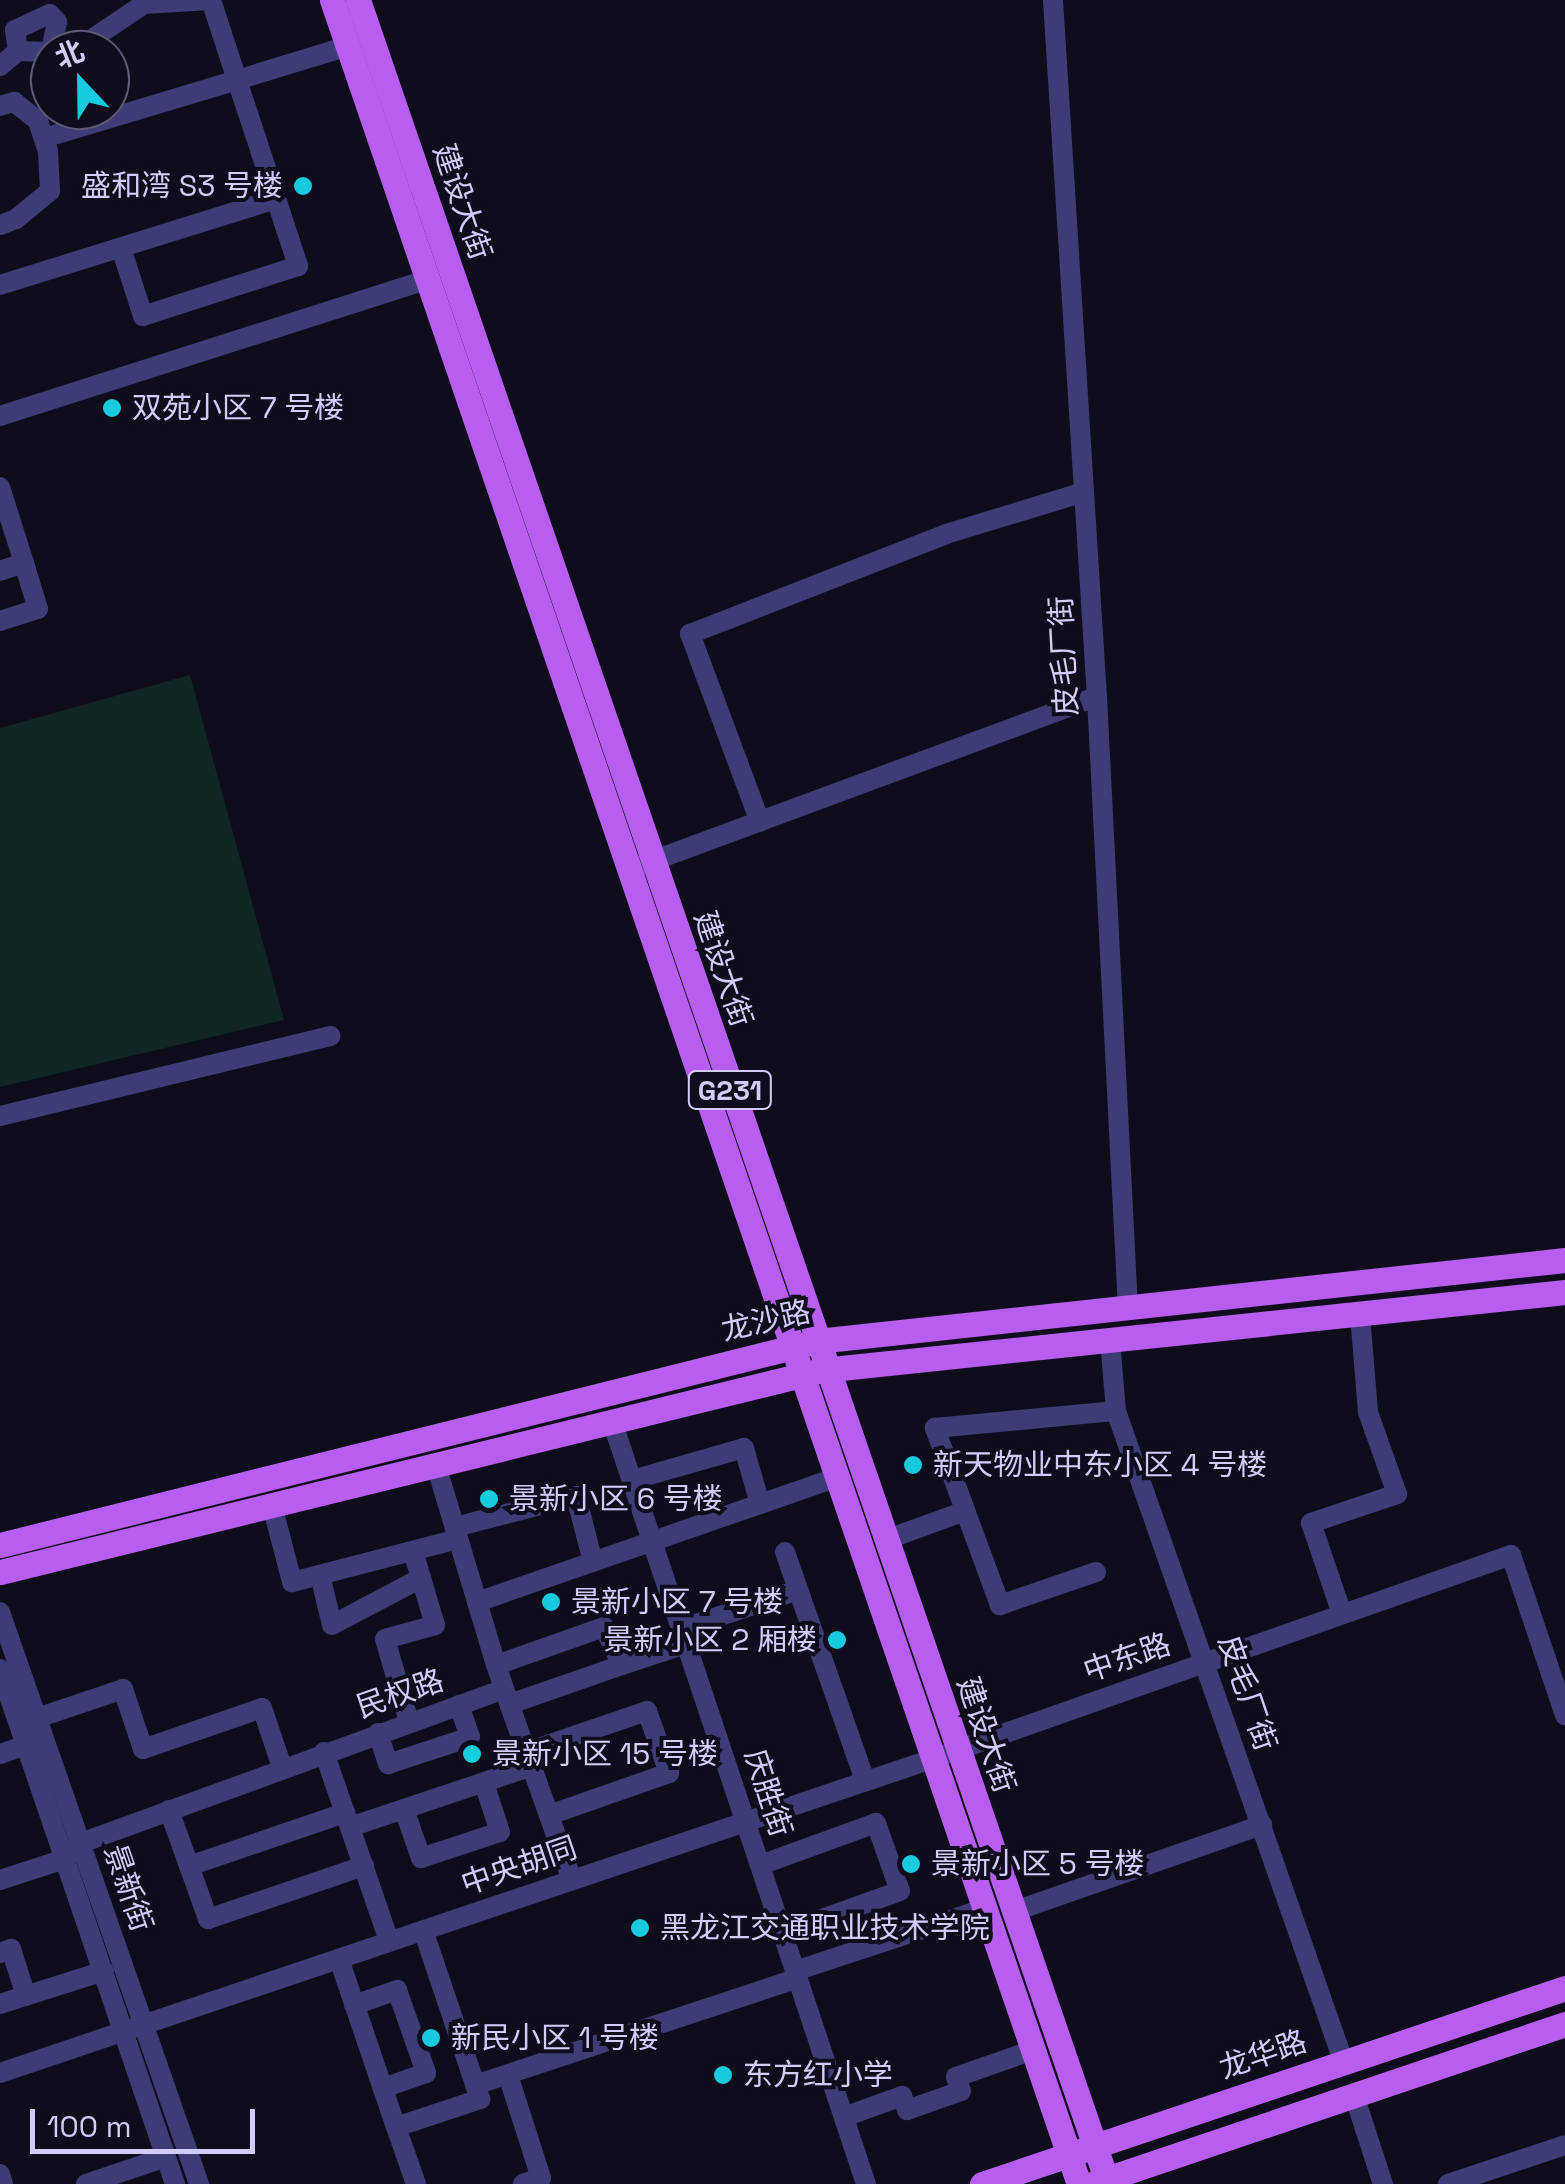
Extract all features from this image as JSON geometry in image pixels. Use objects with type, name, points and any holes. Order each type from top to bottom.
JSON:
[{"type":"main road","name":"建设大街","points":[[332,0],[427,280],[827,1369],[885,1540],[984,1909],[1032,2050],[1096,2183]]},
{"type":"main road","name":"建设大街","points":[[358,0],[640,866],[800,1375],[836,1478],[1012,1912],[1081,2151]]},
{"type":"main road","name":"龙沙路","points":[[0,1546],[817,1341],[1565,1260]]},
{"type":"main road","name":"龙沙路","points":[[0,1572],[827,1369],[1565,1292]]},
{"type":"main road","name":"龙华路","points":[[982,2184],[1565,1988]]},
{"type":"main road","points":[[1096,2183],[1565,2024]]},
{"type":"street","points":[[104,30],[144,2],[210,0],[298,266],[144,316],[121,248]]},
{"type":"street","name":"皮毛厂街","points":[[1053,0],[1097,697],[1128,1310]]},
{"type":"street","points":[[0,66],[11,34],[50,14],[57,22],[56,30]]},
{"type":"street","points":[[44,138],[348,46]]},
{"type":"street","points":[[0,106],[14,102],[38,121],[44,138],[50,191],[16,219],[0,225]]},
{"type":"street","points":[[0,286],[276,199]]},
{"type":"street","points":[[0,416],[427,280]]},
{"type":"street","points":[[0,488],[38,609],[0,621]]},
{"type":"street","points":[[760,822],[690,634],[946,534],[1084,492]]},
{"type":"street","points":[[0,571],[24,564]]},
{"type":"street","points":[[640,866],[1097,697]]},
{"type":"street","points":[[0,1116],[330,1036]]},
{"type":"street","points":[[1342,1614],[1311,1524],[1397,1494],[1368,1412],[1360,1314]]},
{"type":"street","name":"皮毛厂街","points":[[1110,1340],[1116,1411],[1344,2062]]},
{"type":"street","points":[[1096,1572],[1000,1605],[935,1428],[1116,1411]]},
{"type":"street","name":"庆胜街","points":[[612,1421],[866,2184]]},
{"type":"street","points":[[632,1480],[744,1448],[760,1504]]},
{"type":"street","points":[[436,1464],[496,1665],[572,1880]]},
{"type":"street","points":[[477,1602],[836,1478]]},
{"type":"street","points":[[272,1505],[292,1582],[413,1551],[576,1496],[593,1562]]},
{"type":"street","points":[[885,1540],[965,1511]]},
{"type":"street","points":[[410,1722],[385,1639],[434,1625],[413,1551]]},
{"type":"street","points":[[785,1552],[865,1781]]},
{"type":"street","name":"中东路","points":[[945,1754],[1510,1554],[1565,1715]]},
{"type":"street","points":[[320,1575],[332,1625],[421,1578]]},
{"type":"street","points":[[496,1665],[604,1627],[622,1665],[798,1590]]},
{"type":"street","name":"景新街","points":[[0,1612],[81,1843],[175,2184]]},
{"type":"street","name":"民权路","points":[[81,1843],[460,1704],[507,1696],[622,1665]]},
{"type":"street","name":"景新街","points":[[0,1669],[104,1971],[134,2027],[199,2184]]},
{"type":"street","points":[[37,1718],[122,1689],[143,1748],[262,1708],[282,1768]]},
{"type":"street","points":[[378,1733],[388,1764],[470,1737],[460,1704]]},
{"type":"street","points":[[189,1866],[348,1820],[404,1809],[484,1783],[530,1759],[647,1710],[669,1773],[549,1815]]},
{"type":"street","points":[[0,1754],[26,1745]]},
{"type":"street","points":[[324,1752],[390,1942]]},
{"type":"street","name":"中央胡同","points":[[0,2073],[945,1754]]},
{"type":"street","points":[[404,1809],[420,1858],[500,1832],[484,1783]]},
{"type":"street","points":[[169,1810],[208,1919],[364,1866]]},
{"type":"street","points":[[760,1865],[876,1823],[900,1891],[782,1933]]},
{"type":"street","points":[[1012,1912],[1262,1825]]},
{"type":"street","points":[[1,1881],[66,1859],[81,1843]]},
{"type":"street","points":[[475,2085],[984,1909]]},
{"type":"street","points":[[396,2128],[480,2099],[423,1930]]},
{"type":"street","points":[[0,1952],[11,1949],[26,1996]]},
{"type":"street","points":[[338,1959],[414,2180],[392,2184]]},
{"type":"street","points":[[0,2004],[104,1971]]},
{"type":"street","points":[[354,2005],[397,1990],[426,2074],[383,2088]]},
{"type":"street","points":[[844,2116],[902,2096],[907,2110],[943,2098],[961,2091],[956,2077],[1032,2050]]},
{"type":"street","points":[[508,2074],[541,2178],[523,2184]]},
{"type":"street","points":[[1354,2095],[1384,2184]]},
{"type":"street","points":[[1448,2184],[1565,2144]]},
{"type":"street","points":[[86,2184],[166,2157]]},
{"type":"street","points":[[0,2174],[4,2184]]},
{"type":"green space","points":[[190,675],[284,1020],[0,1087],[0,728]]},
{"type":"place","name":"盛和湾 S3 号楼","points":[[303,186]]},
{"type":"place","name":"双苑小区 7 号楼","points":[[112,408]]},
{"type":"place","name":"新天物业中东小区 4 号楼","points":[[913,1465]]},
{"type":"place","name":"景新小区 6 号楼","points":[[489,1499]]},
{"type":"place","name":"景新小区 7 号楼","points":[[551,1602]]},
{"type":"place","name":"景新小区 2 厢楼","points":[[837,1640]]},
{"type":"place","name":"景新小区 15 号楼","points":[[472,1754]]},
{"type":"place","name":"景新小区 5 号楼","points":[[911,1864]]},
{"type":"place","name":"黑龙江交通职业技术学院","points":[[640,1928]]},
{"type":"place","name":"新民小区 1 号楼","points":[[431,2038]]},
{"type":"place","name":"东方红小学","points":[[723,2075]]}]
